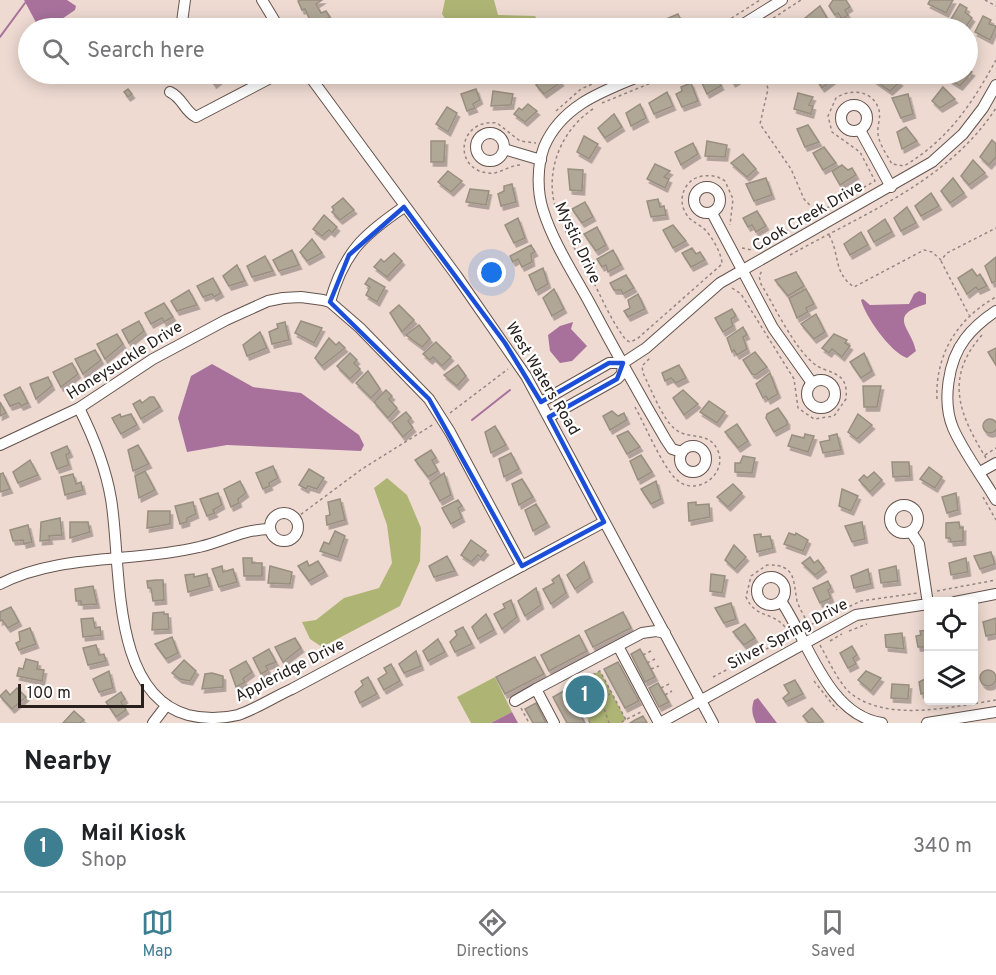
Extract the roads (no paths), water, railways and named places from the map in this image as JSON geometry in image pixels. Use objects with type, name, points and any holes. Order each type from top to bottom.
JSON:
[{"type":"street","points":[[183,18],[185,0]]},
{"type":"street","points":[[262,0],[273,18]]},
{"type":"street","points":[[753,18],[782,0]]},
{"type":"street","points":[[170,92],[180,97],[191,115],[196,117],[259,84]]},
{"type":"street","name":"West Waters Road","points":[[315,84],[505,343],[541,402],[713,723]]},
{"type":"street","name":"Mystic Drive","points":[[623,84],[579,104],[551,135],[544,147],[541,160],[539,192],[543,209],[565,258],[666,440],[672,449],[682,452]]},
{"type":"street","name":"Cook Creek Drive","points":[[541,402],[609,363],[623,363],[677,323],[701,298],[741,272],[826,229],[945,152],[983,108],[996,85]]},
{"type":"street","points":[[860,130],[891,187]]},
{"type":"street","points":[[504,149],[541,160]]},
{"type":"street","points":[[404,207],[371,230],[356,246],[330,302],[360,328],[429,399],[450,432],[522,566]]},
{"type":"street","points":[[712,213],[772,328],[812,383]]},
{"type":"street","name":"Honeysuckle Drive","points":[[0,445],[79,408],[153,359],[197,334],[268,301],[301,297],[330,302]]},
{"type":"street","points":[[996,311],[977,324],[963,341],[948,385],[948,405],[953,427],[996,500]]},
{"type":"street","name":"Cook Creek Drive","points":[[549,417],[617,379],[622,374],[623,363]]},
{"type":"street","points":[[79,408],[111,498],[117,558],[132,657],[153,694],[166,706],[153,723]]},
{"type":"street","points":[[980,472],[993,464]]},
{"type":"street","points":[[280,513],[290,513],[296,518],[298,532],[291,539],[276,539],[270,529],[271,520],[280,513]]},
{"type":"street","name":"Appleridge Drive","points":[[166,706],[199,717],[218,718],[239,714],[292,689],[604,522]]},
{"type":"street","points":[[0,584],[40,570],[200,547],[247,530],[270,529]]},
{"type":"street","points":[[911,531],[919,544],[927,597]]},
{"type":"street","points":[[978,598],[996,594]]},
{"type":"street","points":[[781,601],[800,644],[828,683],[849,708],[882,723]]},
{"type":"street","name":"Silver Spring Drive","points":[[660,723],[800,644],[818,641],[856,615],[924,605]]},
{"type":"street","points":[[642,633],[649,625],[653,612]]},
{"type":"street","points":[[519,703],[536,689],[642,633],[656,631],[665,633]]},
{"type":"street","points":[[618,646],[660,723]]},
{"type":"street","points":[[536,689],[554,723]]},
{"type":"street","points":[[927,723],[996,712]]},
{"type":"waterway","points":[[0,37],[25,3]]},
{"type":"waterway","points":[[472,420],[510,390]]},
{"type":"place","name":"Mail Kiosk","points":[[585,695]]}]
